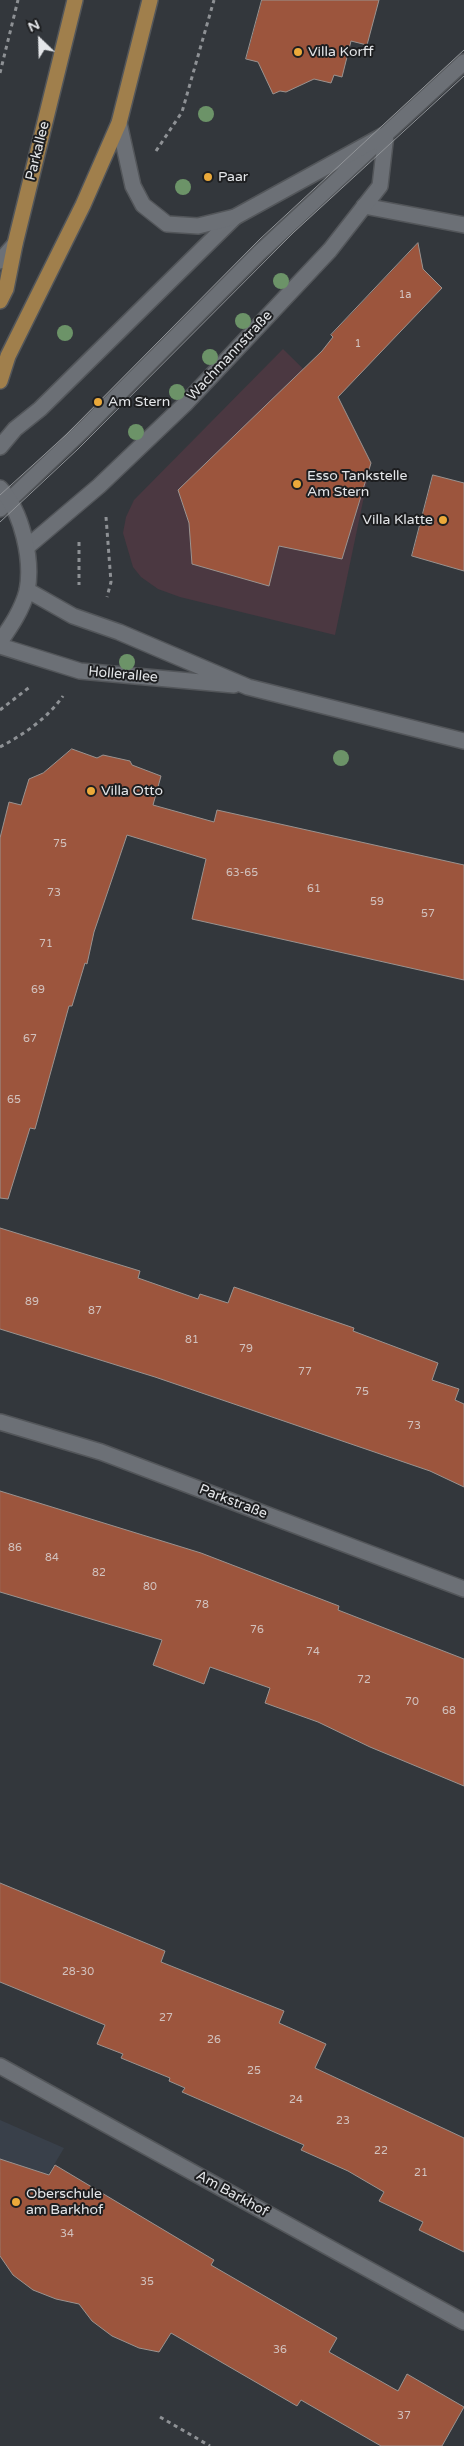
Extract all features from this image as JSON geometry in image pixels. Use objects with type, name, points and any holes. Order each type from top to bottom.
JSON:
[{"type":"main road","name":"Parkallee","points":[[0,301],[6,290],[15,244],[75,0]]},
{"type":"main road","points":[[0,381],[8,356],[83,204],[119,123],[150,0]]},
{"type":"street","points":[[5,505],[84,429],[259,253],[464,62]]},
{"type":"street","points":[[119,123],[133,186],[143,205],[167,224],[198,226],[235,217],[386,134]]},
{"type":"street","name":"Wachmannstraße","points":[[27,547],[99,486],[191,398],[330,250],[380,186],[386,134]]},
{"type":"street","points":[[364,206],[464,225]]},
{"type":"street","points":[[0,447],[235,217]]},
{"type":"street","points":[[0,261],[15,244]]},
{"type":"street","points":[[0,488],[5,505],[23,528],[27,547],[27,590],[17,616],[0,644]]},
{"type":"street","name":"Hollerallee","points":[[27,590],[73,616],[119,632],[248,687]]},
{"type":"street","name":"Hollerallee","points":[[0,644],[80,671],[248,687],[464,741]]},
{"type":"street","name":"Parkstraße","points":[[0,1422],[101,1452],[464,1588]]},
{"type":"street","name":"Am Barkhof","points":[[0,2066],[464,2322]]},
{"type":"path","points":[[0,73],[18,0]]},
{"type":"path","points":[[99,486],[110,542],[111,582],[99,626]]},
{"type":"path","points":[[72,510],[80,546],[80,581],[73,616]]},
{"type":"path","points":[[0,710],[32,685],[50,662]]},
{"type":"path","points":[[0,747],[20,737],[58,703],[80,671]]},
{"type":"path","points":[[160,2417],[210,2446]]},
{"type":"shaded area","points":[[283,349],[344,409],[371,463],[335,635],[180,597],[158,589],[141,577],[133,567],[123,533],[126,517],[134,500]]},
{"type":"shaded area","name":"Oberschule am Barkhof","points":[[0,2120],[64,2148],[0,2256]]},
{"type":"building","name":"Villa Korff","points":[[262,0],[379,0],[367,45],[351,41],[342,77],[334,75],[331,83],[314,79],[286,92],[280,91],[273,94],[258,62],[246,59]]},
{"type":"building","points":[[418,243],[423,269],[442,288],[338,397],[371,463],[342,559],[279,546],[269,586],[192,564],[189,523],[178,490],[322,351],[333,337],[331,335]]},
{"type":"building","name":"Villa Klatte","points":[[433,475],[464,483],[464,571],[412,556]]},
{"type":"building","points":[[72,749],[97,758],[103,755],[130,761],[132,765],[161,776],[153,805],[214,822],[217,810],[464,865],[464,980],[192,919],[206,859],[127,835],[94,932],[87,964],[85,963],[72,1006],[69,1006],[35,1129],[30,1128],[8,1199],[0,1198],[0,838],[9,802],[21,805],[29,779],[43,773]]},
{"type":"building","points":[[0,1228],[140,1271],[138,1278],[198,1299],[200,1294],[228,1303],[234,1287],[354,1328],[353,1331],[438,1363],[432,1380],[459,1389],[455,1400],[464,1404],[464,1487],[430,1471],[155,1377],[0,1329]]},
{"type":"building","points":[[0,1491],[201,1553],[339,1606],[338,1610],[464,1659],[464,1786],[370,1747],[318,1722],[265,1703],[270,1688],[210,1667],[204,1684],[153,1665],[162,1640],[0,1592]]},
{"type":"building","points":[[0,1883],[165,1951],[161,1962],[284,2011],[279,2023],[326,2044],[315,2068],[464,2138],[464,2252],[419,2230],[423,2222],[379,2201],[384,2192],[348,2171],[301,2150],[304,2145],[182,2092],[185,2088],[169,2081],[170,2078],[121,2058],[123,2054],[97,2044],[105,2025],[0,1982]]},
{"type":"building","points":[[0,2159],[49,2175],[55,2165],[214,2260],[211,2265],[337,2338],[329,2352],[398,2391],[407,2374],[464,2407],[442,2446],[381,2446],[301,2400],[297,2406],[171,2333],[159,2352],[139,2348],[112,2336],[92,2321],[79,2304],[56,2299],[33,2290],[13,2275],[0,2256]]},
{"type":"tram line","points":[[0,495],[66,435],[260,239],[464,50]]},
{"type":"tram line","points":[[0,522],[78,449],[294,232],[464,76]]},
{"type":"place","name":"Villa Korff","points":[[298,52]]},
{"type":"place","name":"Paar","points":[[208,177]]},
{"type":"place","name":"Am Stern","points":[[98,402]]},
{"type":"place","name":"Esso Tankstelle Am Stern","points":[[297,484]]},
{"type":"place","name":"Villa Klatte","points":[[443,520]]},
{"type":"place","name":"Villa Otto","points":[[91,791]]},
{"type":"place","name":"Oberschule am Barkhof","points":[[16,2202]]}]
